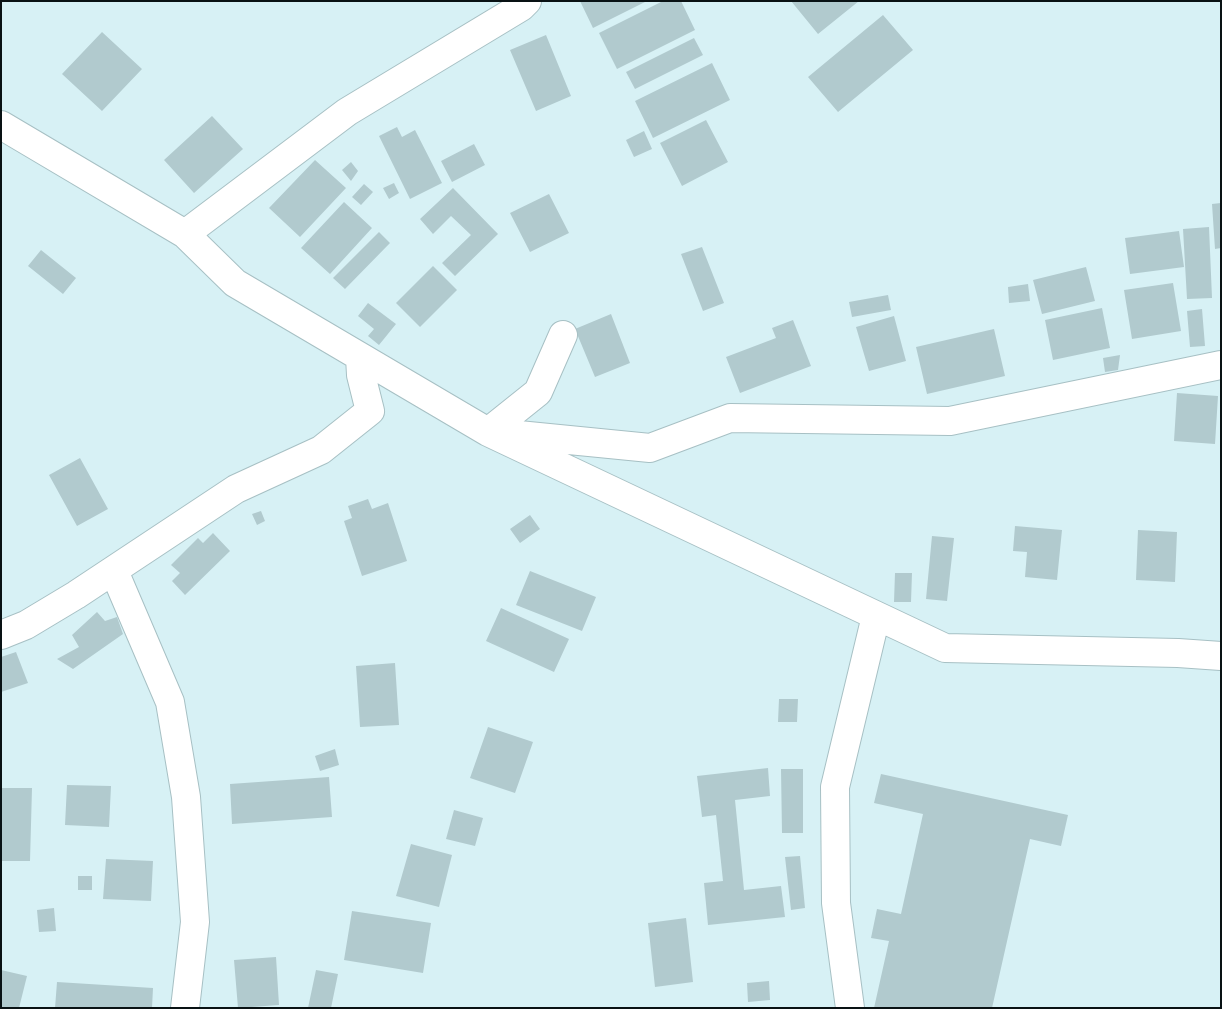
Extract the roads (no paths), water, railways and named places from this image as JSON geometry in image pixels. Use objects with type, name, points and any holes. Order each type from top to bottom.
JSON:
[{"type":"street","points":[[185,234],[347,112],[521,7],[527,1]]},
{"type":"street","points":[[1,125],[185,234],[235,284],[488,432],[945,648],[1178,653],[1221,656]]},
{"type":"street","points":[[488,432],[538,392],[563,336]]},
{"type":"street","points":[[1,635],[26,626],[76,595],[236,489],[321,450],[370,411],[361,375],[360,357]]},
{"type":"street","points":[[488,432],[650,448],[730,418],[950,421],[1221,365]]},
{"type":"street","points":[[114,571],[170,702],[186,797],[195,922],[185,1008]]},
{"type":"street","points":[[850,1008],[836,903],[835,787],[876,616]]}]
